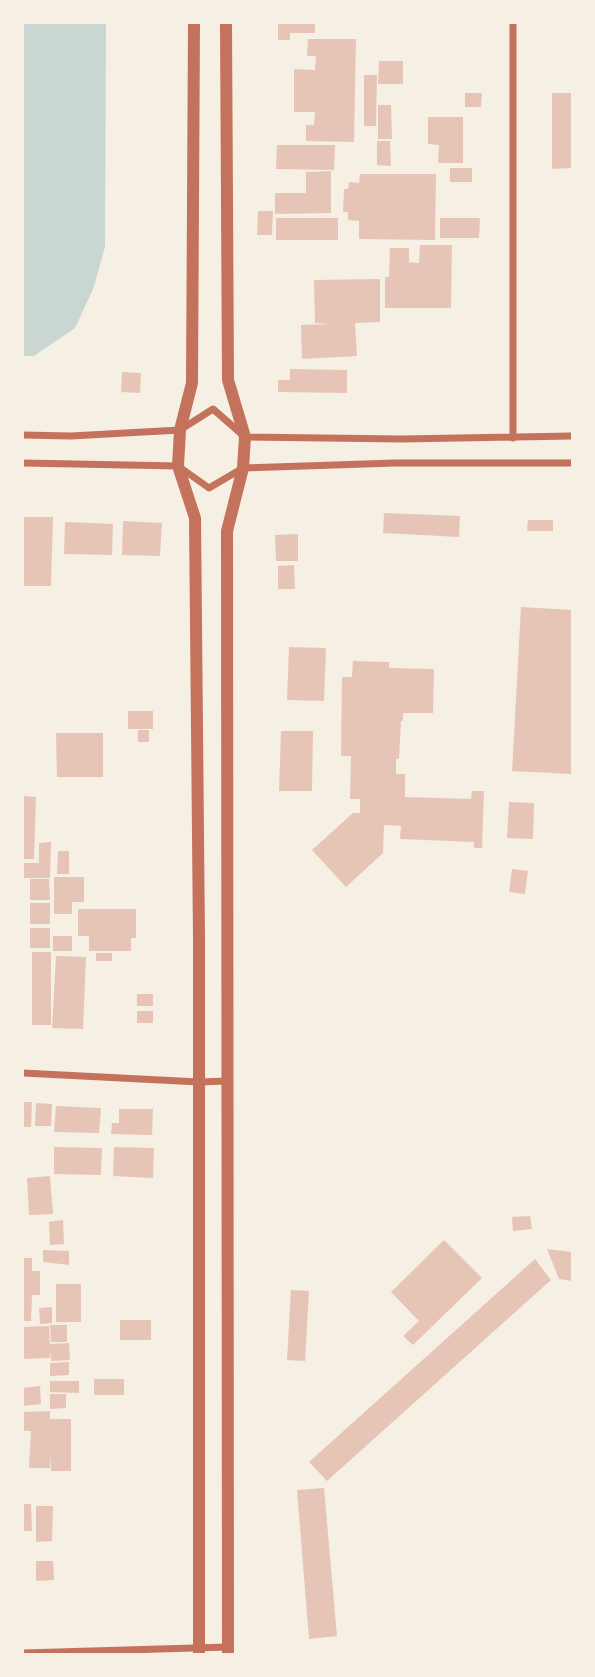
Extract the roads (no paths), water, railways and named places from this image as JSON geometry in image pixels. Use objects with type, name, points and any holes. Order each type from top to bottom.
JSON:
[{"type":"street","points":[[194,23],[192,383],[180,430],[178,466],[195,518],[199,1652]]},
{"type":"street","points":[[23,1653],[228,1651],[227,531],[243,468],[245,437],[228,380],[226,23]]},
{"type":"street","points":[[513,23],[513,438]]},
{"type":"street","points":[[23,435],[72,436],[180,430],[213,409],[245,437],[572,436]]},
{"type":"street","points":[[23,463],[178,466],[209,488],[243,468],[394,463],[572,463]]},
{"type":"street","points":[[23,1073],[199,1082],[229,1081]]}]
